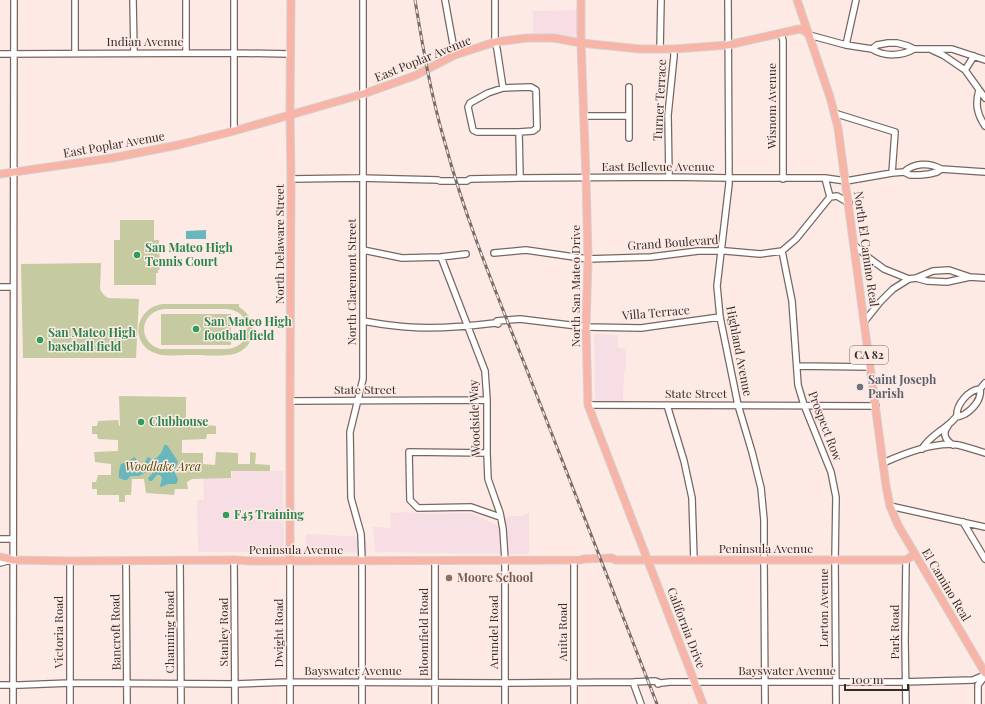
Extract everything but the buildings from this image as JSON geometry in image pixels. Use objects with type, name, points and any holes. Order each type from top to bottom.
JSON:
[{"type":"main road","name":"North Delaware Street","points":[[290,561],[291,0]]},
{"type":"main road","name":"North San Mateo Drive","points":[[581,0],[588,259],[586,327],[588,405],[648,560]]},
{"type":"main road","name":"North El Camino Real","points":[[797,0],[838,128],[890,506]]},
{"type":"main road","name":"East Poplar Avenue","points":[[0,174],[112,158],[178,145],[234,131],[363,94],[414,76],[455,55],[495,42],[531,38],[554,38],[581,43],[640,49],[674,49],[728,45],[799,29],[805,31],[809,35]]},
{"type":"main road","name":"El Camino Real","points":[[890,506],[898,525],[985,675]]},
{"type":"main road","points":[[906,560],[915,554]]},
{"type":"main road","name":"Peninsula Avenue","points":[[0,557],[13,560],[70,561],[577,560],[584,563],[610,563],[615,560],[906,560]]},
{"type":"main road","name":"California Drive","points":[[648,560],[703,704]]},
{"type":"street","points":[[13,704],[14,0]]},
{"type":"street","points":[[75,0],[75,53]]},
{"type":"street","points":[[133,0],[134,53]]},
{"type":"street","points":[[186,0],[186,53]]},
{"type":"street","points":[[234,0],[234,131]]},
{"type":"street","name":"North Claremont Street","points":[[362,704],[361,534],[351,498],[350,432],[363,379],[364,0]]},
{"type":"street","points":[[445,0],[455,55]]},
{"type":"street","points":[[495,0],[495,42],[503,88]]},
{"type":"street","points":[[660,0],[660,49]]},
{"type":"street","name":"Highland Avenue","points":[[728,0],[729,184],[717,286],[720,317],[738,405],[761,488],[764,520],[765,704]]},
{"type":"street","points":[[846,46],[856,0]]},
{"type":"street","name":"Wisnom Avenue","points":[[781,33],[783,41],[783,179]]},
{"type":"street","points":[[809,35],[846,46],[872,49],[892,55],[907,53],[914,49]]},
{"type":"street","points":[[872,49],[878,45],[897,43],[914,49],[952,49],[985,60]]},
{"type":"street","name":"Turner Terrace","points":[[669,177],[668,115],[674,49]]},
{"type":"street","points":[[930,49],[943,55],[965,70],[985,98]]},
{"type":"street","name":"Indian Avenue","points":[[0,54],[290,54]]},
{"type":"street","points":[[965,70],[974,56]]},
{"type":"street","points":[[531,86],[536,90],[537,128],[533,131],[519,132],[477,132],[473,130],[468,107],[470,102],[488,93],[503,88],[531,86]]},
{"type":"street","points":[[629,87],[629,138]]},
{"type":"street","points":[[979,90],[976,100],[977,108],[980,118],[985,126]]},
{"type":"street","points":[[834,113],[895,132],[892,173]]},
{"type":"street","points":[[584,116],[629,116]]},
{"type":"street","points":[[519,132],[520,178]]},
{"type":"street","points":[[941,169],[937,172],[920,175],[910,175],[904,172],[913,166],[925,165],[932,165],[941,169],[985,172]]},
{"type":"street","name":"East Bellevue Avenue","points":[[291,179],[363,178],[467,181],[470,179],[520,178],[669,177],[783,179],[825,178],[846,181],[904,172]]},
{"type":"street","points":[[825,178],[830,197]]},
{"type":"street","points":[[782,251],[796,239],[830,197],[837,196],[849,203]]},
{"type":"street","points":[[854,245],[884,269],[908,279]]},
{"type":"street","points":[[363,250],[402,258],[441,257],[466,254]]},
{"type":"street","name":"Grand Boulevard","points":[[494,252],[526,250],[588,259],[652,257],[698,251],[721,250],[760,254],[782,251]]},
{"type":"street","name":"Prospect Row","points":[[782,251],[792,300],[798,385],[804,405],[831,472],[836,497],[835,561]]},
{"type":"street","name":"Woodside Way","points":[[441,257],[485,371],[488,400],[488,479],[504,529],[504,560]]},
{"type":"street","points":[[864,322],[893,289],[908,279],[916,278],[933,271],[950,270],[970,277],[985,278]]},
{"type":"street","points":[[916,278],[927,281],[947,282],[970,277]]},
{"type":"street","points":[[0,287],[13,287]]},
{"type":"street","name":"Villa Terrace","points":[[363,321],[397,326],[437,328],[520,322],[522,320],[586,327],[641,328],[720,317]]},
{"type":"street","points":[[797,366],[870,367]]},
{"type":"street","points":[[957,416],[958,410],[965,397],[975,389],[980,389],[985,383]]},
{"type":"street","points":[[954,445],[945,437],[945,429],[957,416],[966,414],[976,404],[981,394],[980,389]]},
{"type":"street","name":"State Street","points":[[290,401],[488,400]]},
{"type":"street","name":"State Street","points":[[588,405],[876,406]]},
{"type":"street","points":[[667,405],[684,461],[692,498],[694,560]]},
{"type":"street","points":[[922,449],[926,442],[949,424]]},
{"type":"street","points":[[883,463],[900,455],[938,446],[954,445],[985,453]]},
{"type":"street","points":[[487,453],[410,452],[410,500],[418,508],[471,507],[500,517]]},
{"type":"street","points":[[890,506],[985,527]]},
{"type":"street","points":[[963,522],[985,559]]},
{"type":"street","points":[[0,539],[13,539]]},
{"type":"street","name":"Peninsula Avenue","points":[[0,563],[13,560]]},
{"type":"street","name":"Channing Road","points":[[180,560],[181,704]]},
{"type":"street","name":"Stanley Road","points":[[234,560],[235,704]]},
{"type":"street","name":"Bloomfield Road","points":[[435,560],[435,704]]},
{"type":"street","name":"Arundel Road","points":[[504,560],[505,704]]},
{"type":"street","name":"Anita Road","points":[[574,704],[577,560]]},
{"type":"street","name":"Park Road","points":[[906,560],[906,704]]},
{"type":"street","name":"Victoria Road","points":[[70,561],[70,704]]},
{"type":"street","name":"Bancroft Road","points":[[126,561],[127,704]]},
{"type":"street","name":"Dwight Road","points":[[290,561],[290,704]]},
{"type":"street","name":"Lorton Avenue","points":[[835,561],[836,704]]},
{"type":"street","points":[[978,704],[978,685],[985,675]]},
{"type":"street","name":"Bayswater Avenue","points":[[0,685],[70,683],[235,684],[290,682],[633,682],[638,685],[657,685],[661,683],[695,682],[906,682],[973,680],[985,675]]},
{"type":"street","points":[[633,682],[641,704]]},
{"type":"shaded area","points":[[577,10],[577,37],[533,33],[533,11]]},
{"type":"shaded area","points":[[594,334],[618,335],[618,348],[626,348],[626,371],[624,372],[623,403],[595,400]]},
{"type":"shaded area","points":[[233,471],[283,471],[284,552],[198,552],[197,500],[204,500],[203,477],[231,478]]},
{"type":"shaded area","points":[[406,512],[426,514],[471,513],[498,526],[510,516],[522,516],[529,513],[529,554],[375,552],[373,527],[391,528],[390,513]]},
{"type":"shaded area","points":[[306,534],[366,537],[367,553],[306,551]]},
{"type":"green space","name":"San Mateo High Tennis Court","points":[[120,220],[154,220],[154,240],[159,240],[160,269],[158,270],[158,273],[156,273],[156,285],[114,285],[114,240],[120,240]]},
{"type":"green space","points":[[101,263],[100,289],[104,295],[108,298],[139,299],[136,358],[23,358],[21,264]]},
{"type":"green space","points":[[164,304],[239,304],[239,307],[246,312],[252,322],[253,331],[251,338],[249,343],[240,352],[227,355],[161,355],[152,352],[140,339],[138,332],[142,317],[155,306]],"holes":[[[164,309],[227,309],[236,311],[246,322],[247,329],[246,336],[236,347],[227,349],[161,349],[153,346],[148,341],[145,334],[144,328],[146,321],[156,311]]]},
{"type":"green space","name":"San Mateo High football field","points":[[161,314],[231,314],[231,345],[161,345]]},
{"type":"green space","name":"Woodlake Area","points":[[119,396],[186,397],[186,421],[207,421],[207,425],[216,426],[216,434],[207,434],[206,439],[182,440],[182,453],[203,453],[203,464],[215,465],[216,452],[238,453],[238,464],[250,464],[250,452],[256,453],[255,464],[270,465],[270,471],[231,471],[231,478],[192,479],[187,482],[188,489],[175,489],[174,495],[146,493],[144,479],[132,479],[131,495],[125,495],[125,502],[119,502],[119,495],[97,495],[97,489],[92,489],[92,482],[96,482],[98,475],[111,475],[111,464],[95,462],[94,452],[118,451],[118,440],[98,439],[97,434],[92,434],[92,426],[97,426],[98,421],[118,420],[120,426]]},
{"type":"water","points":[[206,230],[206,239],[186,239],[186,231]]},
{"type":"water","points":[[164,445],[167,445],[178,462],[174,471],[178,479],[177,483],[168,484],[161,487],[162,478],[160,475],[157,475],[152,481],[149,481],[148,478],[153,472],[150,470],[139,476],[131,476],[127,480],[119,478],[121,464],[135,457],[138,465],[142,467],[148,457],[153,460],[159,456]]},
{"type":"railway","points":[[415,0],[431,90],[454,174],[474,234],[657,704]]},
{"type":"place","name":"San Mateo High Tennis Court","points":[[137,255]]},
{"type":"place","name":"San Mateo High football field","points":[[196,329]]},
{"type":"place","name":"San Mateo High baseball field","points":[[40,340]]},
{"type":"place","name":"Saint Joseph Parish","points":[[860,387]]},
{"type":"place","name":"Clubhouse","points":[[141,422]]},
{"type":"place","name":"F45 Training","points":[[226,515]]},
{"type":"place","name":"Moore School","points":[[449,578]]}]
